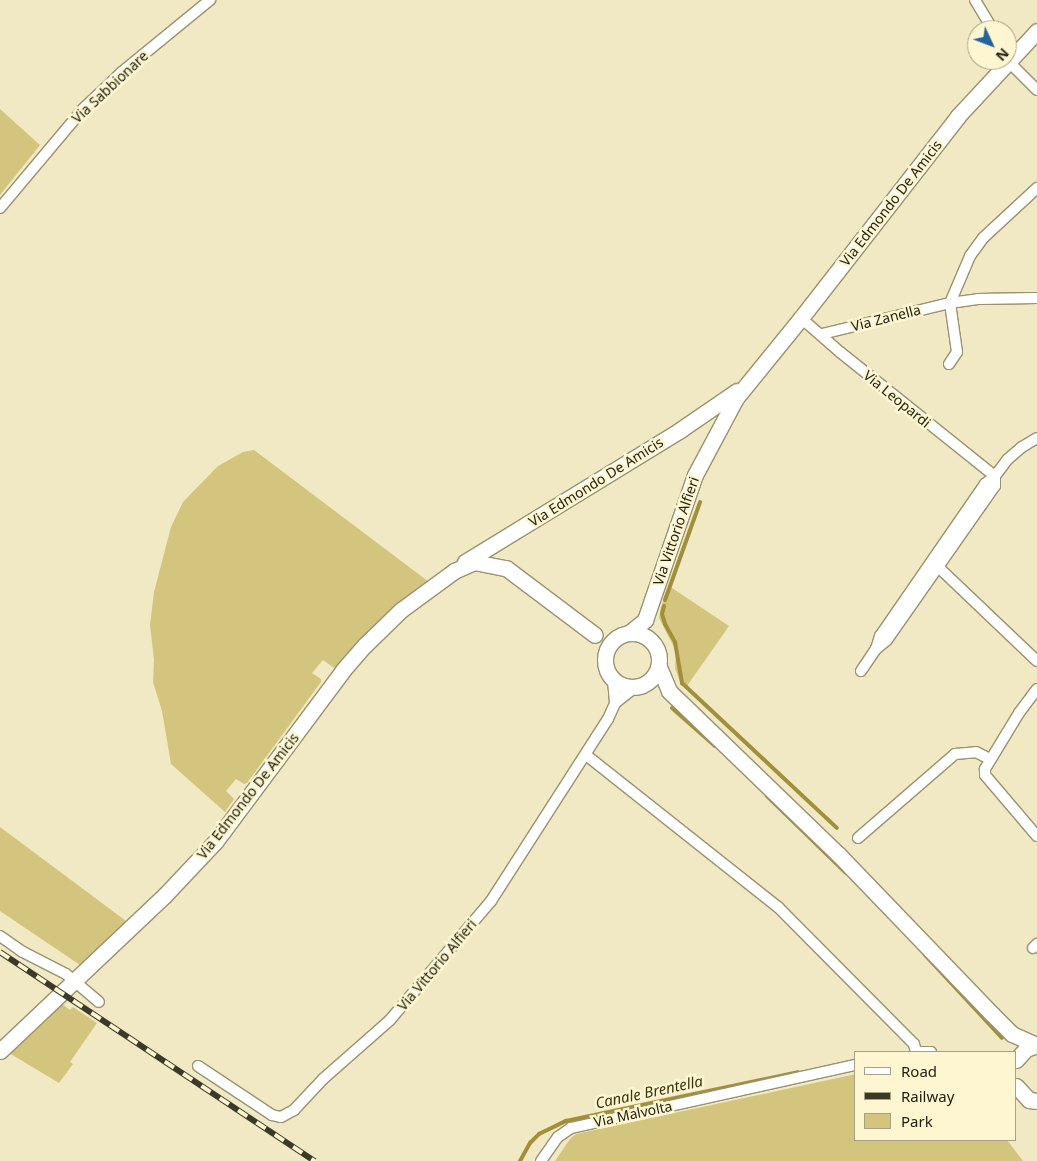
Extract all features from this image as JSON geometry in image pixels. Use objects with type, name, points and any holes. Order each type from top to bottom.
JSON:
[{"type":"street","name":"Via Sabbionare","points":[[0,208],[83,109],[122,72],[210,0]]},
{"type":"street","points":[[975,0],[987,20]]},
{"type":"street","name":"Via Edmondo De Amicis","points":[[1017,47],[1037,31]]},
{"type":"street","points":[[1017,64],[1037,90]]},
{"type":"street","name":"Via Edmondo De Amicis","points":[[710,443],[732,403],[802,318],[996,70]]},
{"type":"street","points":[[949,364],[957,352],[950,303],[970,256],[983,238],[1037,188]]},
{"type":"street","name":"Via Zanella","points":[[822,334],[950,303],[978,299],[1037,298]]},
{"type":"street","name":"Via Leopardi","points":[[802,318],[840,352],[995,476]]},
{"type":"street","name":"Via Edmondo De Amicis","points":[[0,1051],[165,894],[220,836],[357,653],[396,614],[492,544],[512,534],[680,430],[750,380]]},
{"type":"street","name":"Via Edmondo De Amicis","points":[[680,430],[695,425],[702,425],[709,432],[710,443]]},
{"type":"street","points":[[861,671],[876,649],[880,636],[935,564],[985,484],[995,476],[1008,459],[1022,447],[1037,438]]},
{"type":"street","name":"Via Vittorio Alfieri","points":[[645,620],[695,476],[710,443]]},
{"type":"street","points":[[512,534],[505,541],[503,550],[504,561],[510,569],[595,635],[605,655],[608,673],[613,680],[622,686],[669,691]]},
{"type":"street","points":[[450,574],[474,562],[498,565],[510,569]]},
{"type":"street","points":[[935,564],[1037,660]]},
{"type":"street","points":[[450,574],[464,569],[493,570],[511,577],[542,595]]},
{"type":"street","points":[[605,655],[608,647],[645,620],[660,658],[659,667],[655,675],[637,687]]},
{"type":"street","points":[[595,635],[638,634],[654,643]]},
{"type":"street","points":[[659,667],[669,691],[838,854],[942,964],[1012,1034],[1037,1045]]},
{"type":"street","points":[[613,680],[615,703]]},
{"type":"street","name":"Via Vittorio Alfieri","points":[[198,1066],[272,1115],[281,1117],[294,1110],[323,1080],[390,1020],[491,901],[586,755],[608,719],[615,703],[637,687]]},
{"type":"street","points":[[1037,689],[1019,713],[985,769],[985,775],[1037,836]]},
{"type":"street","points":[[858,838],[956,754],[976,752],[990,759]]},
{"type":"street","points":[[586,755],[778,907],[914,1044],[916,1051]]},
{"type":"street","points":[[0,936],[23,952],[66,974],[99,1002]]},
{"type":"street","points":[[1012,1034],[1015,1051]]},
{"type":"street","points":[[1017,1059],[1026,1049],[1037,1045]]},
{"type":"street","name":"Via Malvolta","points":[[542,1161],[558,1137],[571,1128],[854,1065]]},
{"type":"street","points":[[1017,1088],[1030,1100],[1037,1101]]},
{"type":"green space","points":[[0,109],[40,145],[0,195]]},
{"type":"green space","points":[[254,450],[429,582],[337,667],[334,668],[323,660],[312,673],[321,679],[321,682],[247,783],[244,784],[236,779],[226,791],[234,799],[225,812],[171,764],[162,711],[153,682],[154,660],[150,625],[154,592],[171,527],[183,502],[218,466],[243,452]]},
{"type":"green space","points":[[669,586],[729,626],[687,686],[679,679],[675,668],[676,651],[659,618]]},
{"type":"green space","points":[[0,827],[126,921],[80,965],[0,911]]},
{"type":"green space","points":[[62,1004],[70,1010],[73,1007],[97,1023],[70,1062],[73,1064],[59,1083],[9,1053]]},
{"type":"green space","points":[[854,1074],[854,1141],[1008,1141],[1023,1161],[555,1161],[570,1139],[576,1134]]},
{"type":"waterway","points":[[665,600],[700,502]]},
{"type":"waterway","points":[[664,606],[662,614],[675,642],[682,683],[837,828]]},
{"type":"waterway","points":[[672,708],[715,746]]},
{"type":"waterway","points":[[767,796],[846,873]]},
{"type":"waterway","points":[[925,955],[1002,1038]]},
{"type":"waterway","name":"Canale Brentella","points":[[520,1161],[530,1143],[539,1134],[566,1121],[798,1072]]},
{"type":"railway","points":[[0,952],[315,1161]]}]
